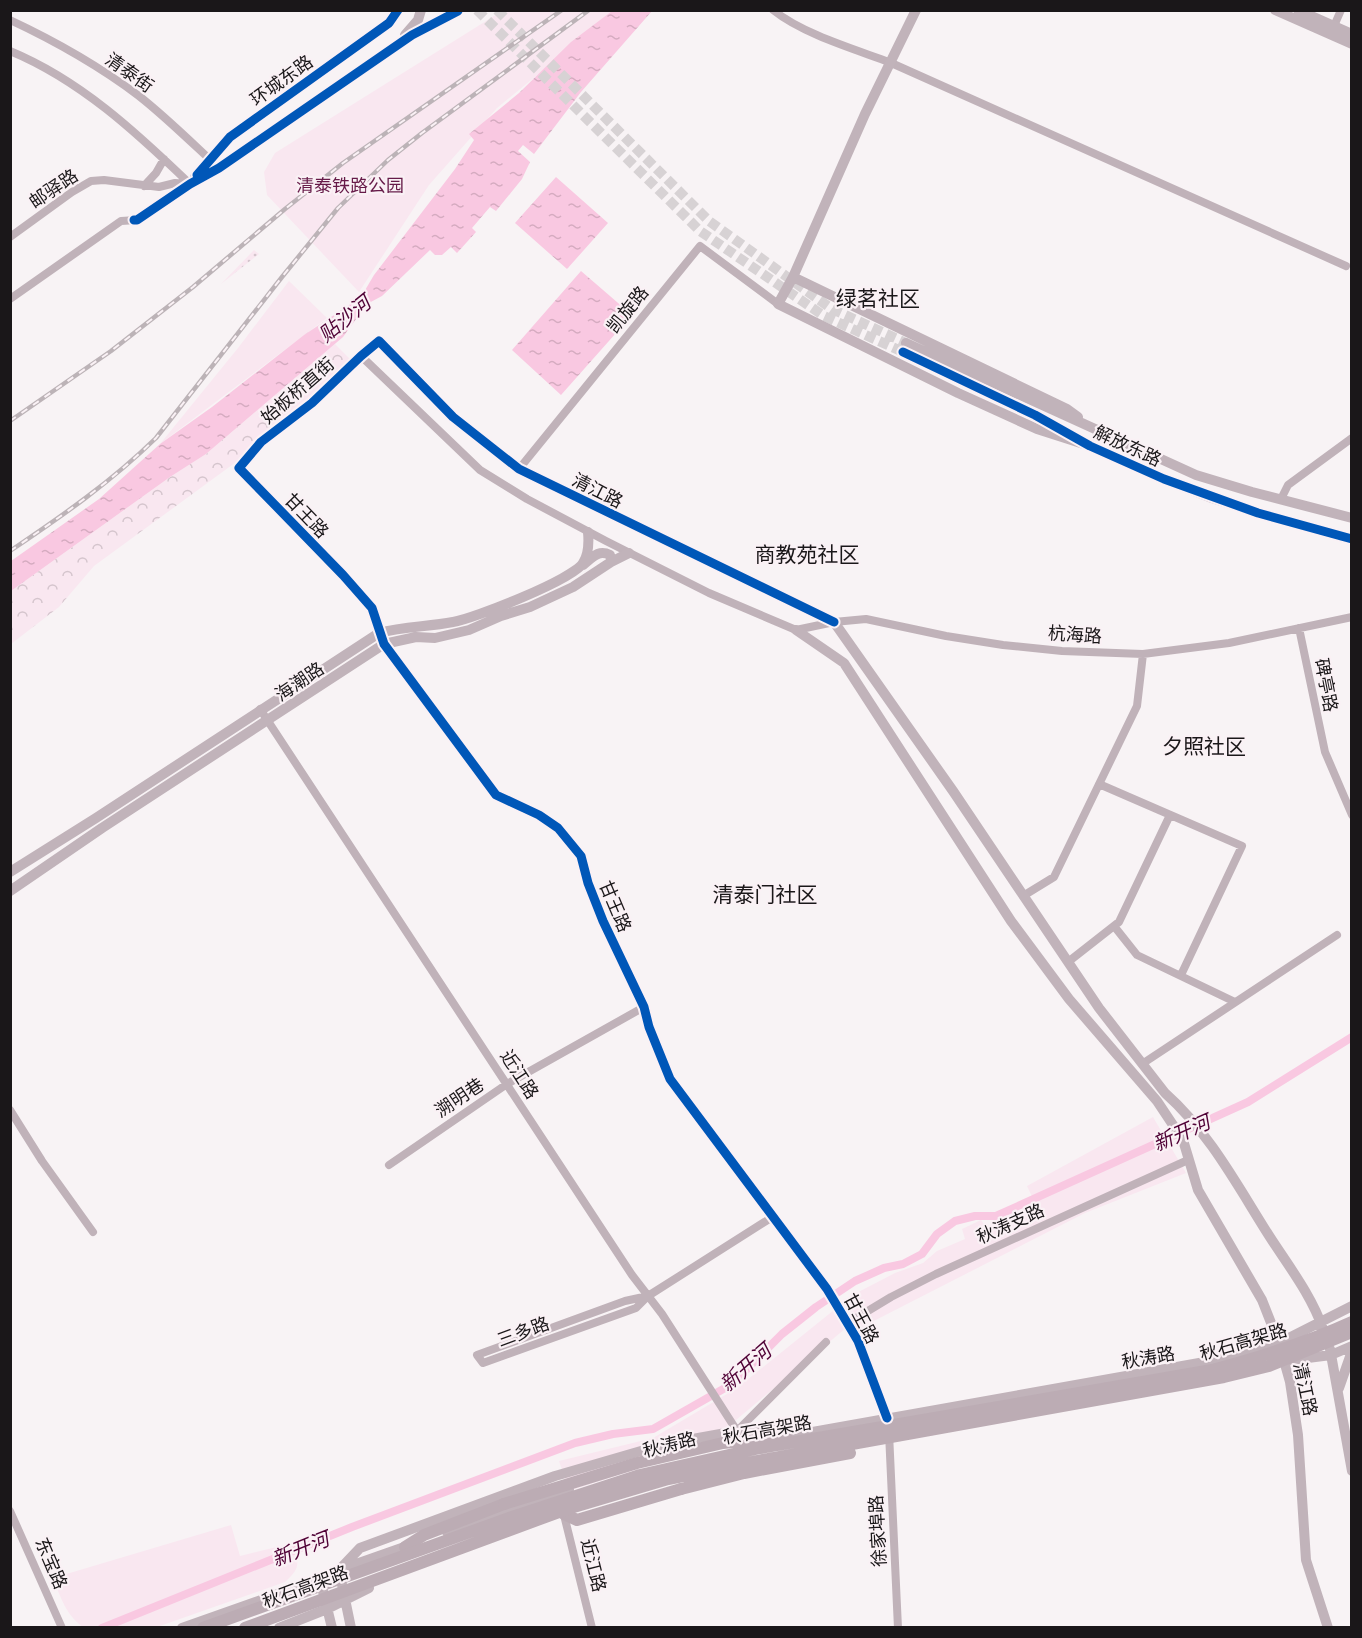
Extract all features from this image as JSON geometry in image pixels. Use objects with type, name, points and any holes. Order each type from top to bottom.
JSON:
[{"type":"highway","name":"秋石高架路","points":[[203,1628],[533,1510],[640,1475],[749,1450],[1174,1378],[1244,1362],[1314,1339],[1352,1322]]},
{"type":"highway","name":"秋石高架路","points":[[245,1628],[547,1516],[668,1479],[1224,1377],[1269,1366],[1352,1332]]},
{"type":"highway","points":[[405,1547],[424,1535],[504,1504],[637,1463],[704,1447],[827,1432],[1008,1399],[1057,1397]]},
{"type":"highway","points":[[564,1514],[577,1520],[744,1473],[1088,1406],[1119,1397]]},
{"type":"main road","name":"环城东路","points":[[190,184],[230,137],[389,23],[398,10]]},
{"type":"main road","points":[[392,48],[408,32],[422,10]]},
{"type":"main road","points":[[778,304],[793,277],[889,62],[916,10]]},
{"type":"main road","points":[[1275,10],[1352,44]]},
{"type":"main road","points":[[1298,10],[1352,34]]},
{"type":"main road","points":[[392,48],[411,35],[460,11]]},
{"type":"main road","name":"环城东路","points":[[190,184],[219,168],[392,48]]},
{"type":"main road","name":"解放东路","points":[[793,277],[1067,409],[1098,431]]},
{"type":"main road","name":"解放东路","points":[[778,304],[1037,429],[1090,446]]},
{"type":"main road","name":"解放东路","points":[[1352,518],[1197,475],[904,348],[1090,446],[1164,479],[1258,513],[1352,539]]},
{"type":"main road","points":[[582,566],[588,553],[588,532]]},
{"type":"main road","name":"海潮路","points":[[10,872],[96,819],[260,709],[379,633],[400,627],[454,622],[481,613],[560,580],[602,552],[610,555],[611,562]]},
{"type":"main road","name":"海潮路","points":[[10,891],[102,828],[384,644],[416,637],[435,638],[469,630],[501,616],[530,607],[573,587],[629,553]]},
{"type":"main road","name":"清江路","points":[[834,622],[953,791],[1099,1008],[1142,1064],[1184,1140],[1198,1190],[1262,1300],[1279,1343],[1290,1382],[1298,1435],[1306,1560],[1328,1628]]},
{"type":"main road","points":[[796,630],[843,663],[1011,921],[1069,999],[1161,1097]]},
{"type":"main road","name":"清江路","points":[[1161,1097],[1178,1105],[1228,1169],[1301,1284],[1321,1323],[1332,1355],[1352,1471]]},
{"type":"main road","name":"秋涛路","points":[[182,1628],[559,1493],[662,1462],[828,1428],[1216,1360],[1279,1343],[1352,1306]]},
{"type":"main road","name":"秋涛路","points":[[279,1628],[327,1609],[362,1591],[616,1493],[744,1460],[889,1433],[1056,1404],[1170,1391],[1243,1376],[1283,1361],[1332,1355],[1352,1346]]},
{"type":"main road","points":[[1338,1391],[1352,1351]]},
{"type":"main road","points":[[351,1628],[339,1570],[360,1548],[555,1476],[665,1444],[737,1431],[828,1428]]},
{"type":"main road","points":[[320,1580],[332,1628]]},
{"type":"street","points":[[773,10],[782,18],[889,62],[1346,266]]},
{"type":"street","points":[[1334,26],[1341,10]]},
{"type":"street","name":"清泰街","points":[[10,20],[48,38],[116,80],[140,97],[219,168]]},
{"type":"street","points":[[10,51],[30,59],[119,118],[190,184]]},
{"type":"street","points":[[144,186],[156,173],[164,159]]},
{"type":"street","name":"邮驿路","points":[[10,237],[72,192],[92,181],[104,180],[159,187],[174,183],[190,184]]},
{"type":"street","name":"环城东路","points":[[10,299],[121,221],[137,220],[190,184]]},
{"type":"street","name":"凯旋路","points":[[519,469],[699,246],[778,304]]},
{"type":"street","name":"清江路","points":[[379,341],[453,417],[519,469],[834,622]]},
{"type":"street","name":"始板桥直街","points":[[239,468],[261,442],[312,403],[379,341]]},
{"type":"street","points":[[361,356],[480,470],[527,499],[629,553],[709,593],[796,630]]},
{"type":"street","points":[[1281,499],[1288,485],[1352,438]]},
{"type":"street","name":"甘王路","points":[[239,468],[372,608],[384,644],[496,795],[539,815],[558,828],[580,856],[603,921],[644,1007],[649,1027],[670,1079],[774,1216],[838,1306],[858,1341],[887,1418]]},
{"type":"street","name":"杭海路","points":[[796,630],[834,622],[866,619],[1003,645],[1062,651],[1143,654],[1229,643],[1352,617]]},
{"type":"street","name":"碑亭路","points":[[1299,628],[1325,752],[1352,815]]},
{"type":"street","points":[[1023,896],[1054,877],[1137,706],[1143,654]]},
{"type":"street","name":"近江路","points":[[260,709],[632,1275],[722,1407],[737,1431],[744,1460]]},
{"type":"street","points":[[1099,784],[1242,846],[1181,975]]},
{"type":"street","points":[[1068,962],[1119,922],[1170,815]]},
{"type":"street","points":[[1114,926],[1137,955],[1235,1002]]},
{"type":"street","points":[[1142,1064],[1337,935]]},
{"type":"street","name":"溯明巷","points":[[389,1165],[507,1084],[644,1007]]},
{"type":"street","points":[[10,1110],[42,1161],[93,1232]]},
{"type":"street","name":"秋涛支路","points":[[848,1323],[936,1274],[1188,1160]]},
{"type":"street","name":"三多路","points":[[648,1296],[625,1301],[477,1355],[483,1363],[636,1308],[648,1296],[774,1216]]},
{"type":"street","points":[[737,1431],[826,1342]]},
{"type":"street","name":"徐家埠路","points":[[889,1433],[898,1628]]},
{"type":"street","name":"近江路","points":[[555,1476],[592,1628]]},
{"type":"street","name":"东宝路","points":[[10,1511],[62,1628]]},
{"type":"green space","name":"清泰铁路公园","points":[[502,11],[615,11],[497,108],[429,185],[359,292],[267,195],[264,172],[275,153]]},
{"type":"green space","points":[[254,250],[259,254],[221,284]]},
{"type":"green space","points":[[289,281],[327,318],[160,444],[238,348]]},
{"type":"green space","points":[[335,344],[350,359],[247,454],[94,566],[59,607],[11,644],[11,591],[170,477],[206,454]]},
{"type":"green space","points":[[1153,1117],[1186,1173],[1085,1213],[862,1327],[843,1300],[895,1273],[923,1263],[937,1251],[965,1239],[962,1229],[981,1220],[989,1232],[1037,1207],[1027,1186]]},
{"type":"green space","points":[[834,1310],[846,1328],[736,1420],[694,1451],[569,1491],[559,1461],[653,1438],[737,1388]]},
{"type":"green space","points":[[231,1525],[240,1556],[293,1543],[297,1560],[294,1572],[285,1582],[157,1627],[83,1627],[68,1611],[53,1578]]},
{"type":"water","name":"贴沙河","points":[[612,11],[652,11],[581,92],[534,154],[523,145],[518,151],[530,162],[522,179],[496,211],[490,207],[472,228],[476,232],[457,253],[451,247],[442,255],[435,255],[430,250],[382,296],[367,304],[343,337],[206,454],[170,477],[11,591],[11,561],[99,499],[160,444],[212,407],[304,335],[361,297],[374,275],[455,169],[474,140],[469,134],[519,93],[571,42]]},
{"type":"water","points":[[556,177],[608,223],[567,269],[515,223]]},
{"type":"water","points":[[581,271],[632,315],[561,395],[512,350]]},
{"type":"waterway","name":"新开河","points":[[102,1628],[352,1527],[575,1443],[613,1434],[653,1429],[732,1384],[782,1334],[816,1307],[855,1281],[884,1268],[903,1264],[922,1254],[937,1234],[955,1221],[975,1216],[996,1216],[1248,1102],[1352,1037]]},
{"type":"tunnel","points":[[477,10],[700,231],[824,316],[903,352]]},
{"type":"tunnel","points":[[497,10],[709,221],[832,309],[906,343]]},
{"type":"railway","points":[[10,421],[111,351],[193,287],[343,163],[562,10]]},
{"type":"railway","points":[[10,551],[104,484],[156,438],[338,208],[388,160],[589,10]]},
{"type":"cycle path","points":[[197,175],[230,137],[389,23],[398,10]]},
{"type":"cycle path","points":[[134,220],[219,168],[412,35],[458,11]]},
{"type":"cycle path","points":[[834,622],[519,469],[453,417],[379,341],[312,403],[261,442],[239,468],[372,608],[384,644],[496,795],[539,815],[558,828],[581,856],[588,883],[603,921],[644,1007],[649,1027],[670,1079],[827,1289],[858,1341],[887,1418]]},
{"type":"cycle path","points":[[903,352],[1035,415],[1090,446],[1164,479],[1258,513],[1352,539]]},
{"type":"district","name":"绿茗社区","points":[[878,297]]},
{"type":"district","name":"商教苑社区","points":[[807,553]]},
{"type":"district","name":"夕照社区","points":[[1204,745]]},
{"type":"district","name":"清泰门社区","points":[[765,893]]}]
